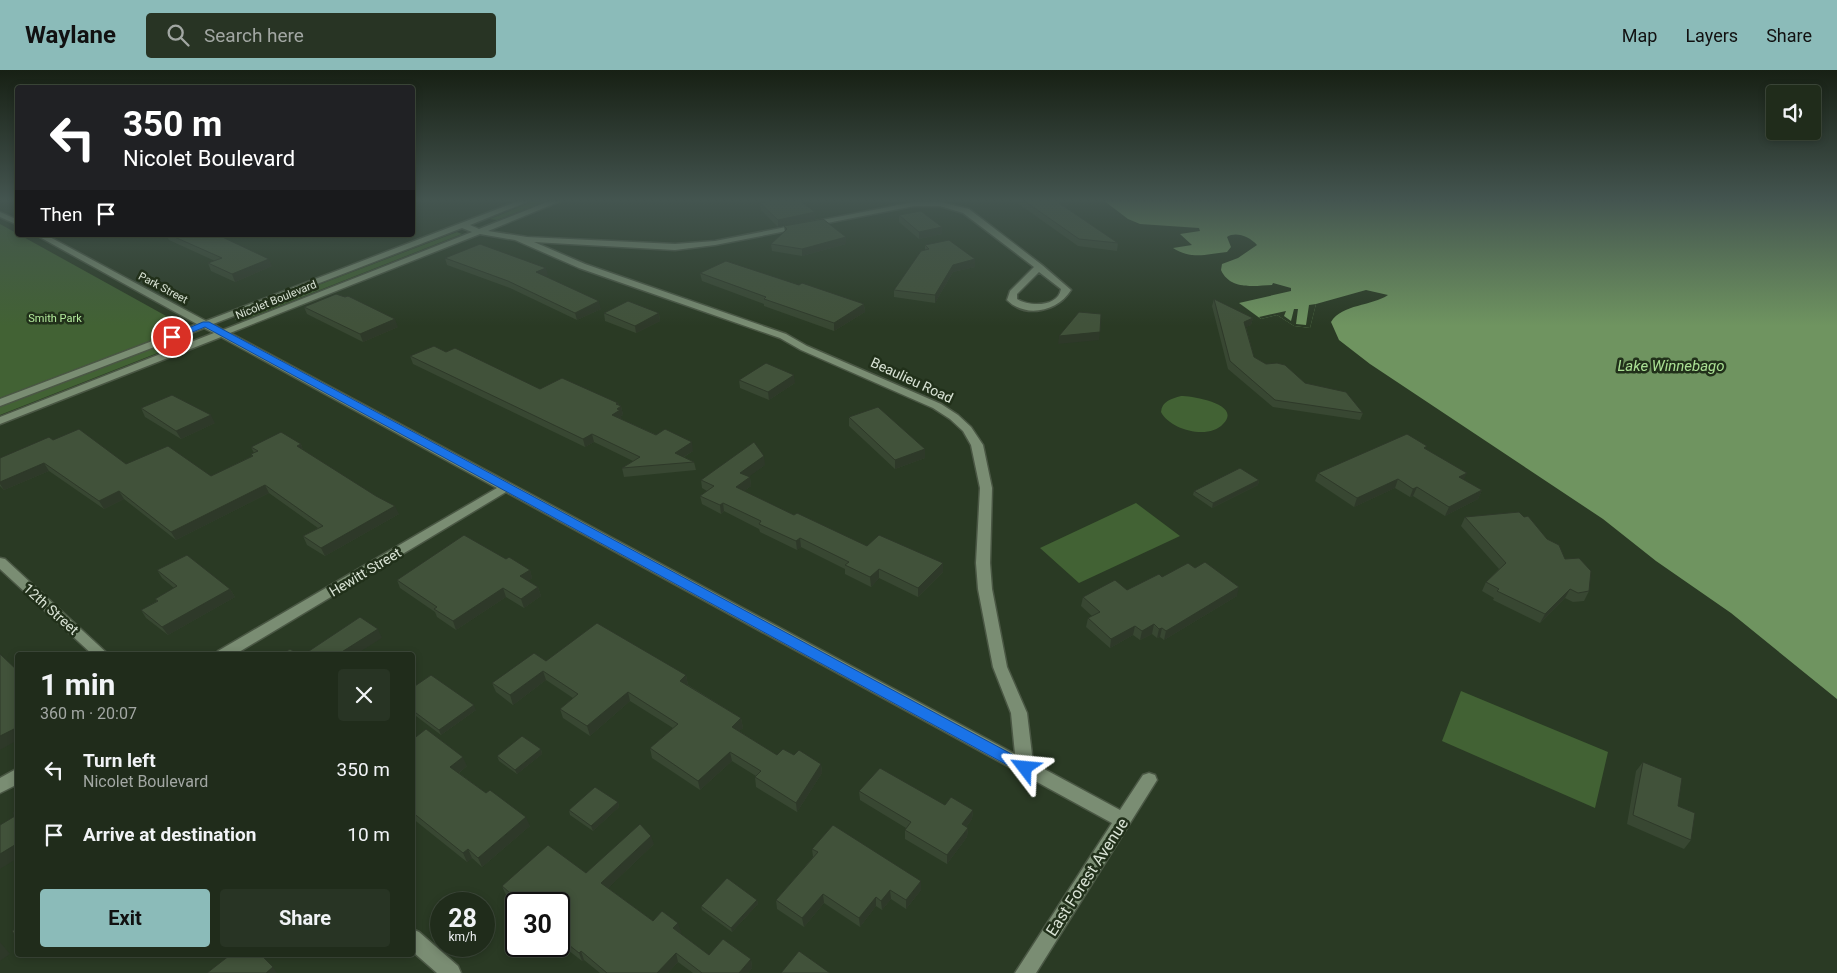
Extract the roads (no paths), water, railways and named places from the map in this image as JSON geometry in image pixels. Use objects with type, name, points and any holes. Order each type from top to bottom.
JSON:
[{"type":"street","name":"Park Street","points":[[53,242],[1123,820]]},
{"type":"street","name":"Nicolet Boulevard","points":[[0,403],[418,242]]},
{"type":"street","name":"Nicolet Boulevard","points":[[0,420],[454,242]]},
{"type":"street","name":"Beaulieu Road","points":[[526,242],[582,266],[783,336],[804,348],[937,406],[954,417],[967,429],[977,445],[986,488],[983,563],[984,589],[1000,667],[1019,713],[1025,768]]},
{"type":"street","points":[[584,242],[688,246],[714,242]]},
{"type":"street","points":[[1007,242],[1039,267],[1064,287],[1066,290],[1064,295],[1041,307],[1016,304],[1012,300],[1013,293],[1039,267]]},
{"type":"street","name":"Hewitt Street","points":[[228,652],[507,487]]},
{"type":"street","name":"12th Street","points":[[0,562],[99,652]]},
{"type":"street","points":[[0,786],[15,777]]},
{"type":"street","name":"East Forest Avenue","points":[[1025,973],[1149,780]]},
{"type":"street","points":[[415,941],[451,973]]},
{"type":"water","name":"Lake Winnebago","points":[[1189,242],[1229,242],[1231,247],[1227,252],[1199,255],[1186,254],[1173,248],[1192,245]]},
{"type":"water","name":"Lake Winnebago","points":[[1254,242],[1837,242],[1837,699],[1731,613],[1656,561],[1603,519],[1370,364],[1339,340],[1331,322],[1336,316],[1350,308],[1381,299],[1388,295],[1366,290],[1316,304],[1310,328],[1294,326],[1277,315],[1261,319],[1239,303],[1291,291],[1291,288],[1273,283],[1272,285],[1257,286],[1236,284],[1225,276],[1221,270],[1222,264],[1238,258],[1257,245]]},
{"type":"park label","name":"Smith Park","points":[[55,318]]}]
